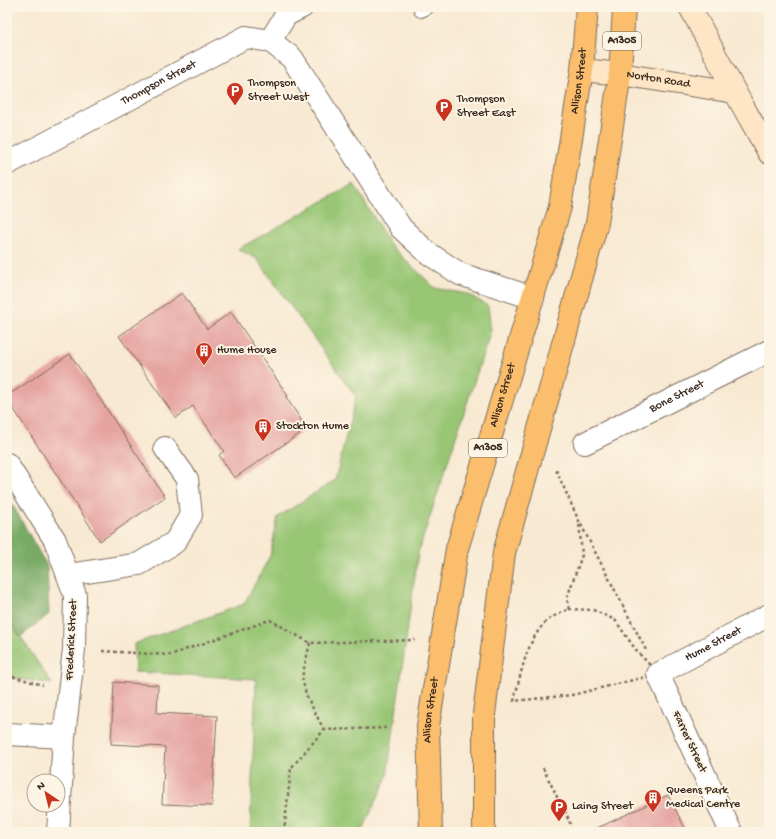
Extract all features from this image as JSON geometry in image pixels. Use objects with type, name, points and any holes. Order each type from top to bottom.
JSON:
[{"type":"main road","name":"Allison Street","points":[[431,832],[428,726],[457,549],[560,207],[582,70],[587,7]]},
{"type":"main road","name":"A1305","points":[[484,832],[484,714],[504,553],[597,223],[620,74],[624,7]]},
{"type":"street","points":[[302,7],[286,15],[270,40],[292,58],[401,228],[428,253],[460,274],[533,298]]},
{"type":"street","points":[[690,7],[769,153]]},
{"type":"street","name":"Thompson Street","points":[[7,164],[246,37],[270,40]]},
{"type":"street","name":"Norton Road","points":[[582,70],[620,74],[735,92]]},
{"type":"street","name":"Bone Street","points":[[585,443],[769,351]]},
{"type":"street","points":[[68,575],[140,564],[175,542],[191,515],[187,479],[165,448]]},
{"type":"street","name":"Frederick Street","points":[[7,464],[56,540],[76,595],[74,649],[64,737],[58,832]]},
{"type":"street","name":"Hume Street","points":[[652,663],[769,615]]},
{"type":"street","name":"Farrer Street","points":[[652,663],[731,832]]},
{"type":"street","points":[[7,734],[64,737]]},
{"type":"path","points":[[553,463],[578,519],[652,663]]},
{"type":"path","points":[[569,609],[567,598],[582,555],[578,519]]},
{"type":"path","points":[[569,609],[593,610],[615,620],[636,650],[652,663],[572,695],[514,701],[525,658],[536,635],[548,620],[569,609]]},
{"type":"path","points":[[74,649],[170,655],[270,620],[310,643],[442,639]]},
{"type":"path","points":[[310,643],[302,677],[306,695],[324,730]]},
{"type":"path","points":[[7,675],[69,691]]},
{"type":"path","points":[[284,832],[291,768],[324,730],[386,728]]},
{"type":"path","points":[[542,768],[570,823],[566,812]]},
{"type":"green space","points":[[354,184],[391,246],[435,288],[468,294],[488,306],[491,330],[418,553],[387,777],[362,832],[250,832],[256,679],[135,672],[134,644],[244,604],[270,556],[278,517],[335,480],[356,397],[257,259],[238,249]]},
{"type":"green space","points":[[7,495],[47,566],[49,614],[20,637],[7,616]]},
{"type":"green space","points":[[7,616],[52,684],[7,677]]},
{"type":"building","name":"Hume House","points":[[182,293],[207,329],[231,312],[288,396],[286,397],[307,429],[234,478],[219,455],[224,451],[193,406],[176,418],[119,336]]},
{"type":"building","points":[[70,354],[165,497],[100,541],[7,399],[7,396]]},
{"type":"building","points":[[114,682],[158,685],[157,713],[217,716],[212,806],[162,804],[165,747],[111,744]]},
{"type":"building","name":"Queens Park Medical Centre","points":[[668,795],[687,832],[589,832]]},
{"type":"place","name":"Thompson Street West","points":[[235,106]]},
{"type":"place","name":"Thompson Street East","points":[[444,122]]},
{"type":"place","name":"Hume House","points":[[204,366]]},
{"type":"place","name":"Stockton Hume","points":[[263,442]]},
{"type":"place","name":"Queens Park Medical Centre","points":[[653,813]]},
{"type":"place","name":"Laing Street","points":[[559,822]]}]
